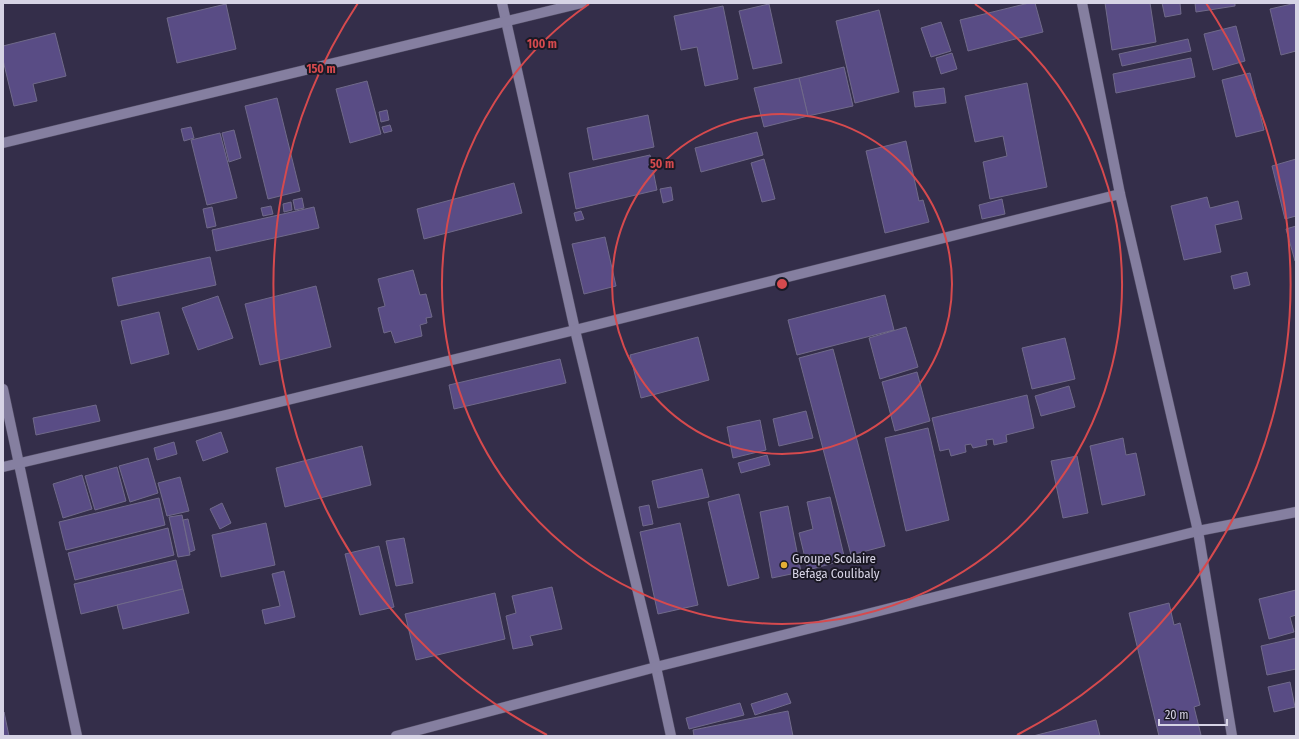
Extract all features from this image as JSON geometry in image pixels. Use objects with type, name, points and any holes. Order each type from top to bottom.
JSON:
[{"type":"street","points":[[502,3],[575,330],[656,667],[671,736]]},
{"type":"street","points":[[3,143],[506,20],[582,3]]},
{"type":"street","points":[[1082,3],[1120,194],[1198,531],[1232,736]]},
{"type":"street","points":[[3,467],[575,330],[1120,194]]},
{"type":"street","points":[[3,389],[77,736]]},
{"type":"street","points":[[396,736],[656,667],[1198,531],[1296,512]]},
{"type":"building","points":[[1029,3],[1035,3],[1043,32],[968,51],[960,20]]},
{"type":"building","points":[[1105,3],[1150,3],[1156,42],[1112,50]]},
{"type":"building","points":[[1162,3],[1180,3],[1181,14],[1165,17]]},
{"type":"building","points":[[1195,3],[1235,3],[1235,6],[1196,12]]},
{"type":"building","points":[[1296,3],[1296,51],[1281,55],[1270,9]]},
{"type":"building","points":[[226,4],[236,49],[177,63],[167,18]]},
{"type":"building","points":[[769,4],[782,63],[753,69],[739,11]]},
{"type":"building","points":[[723,6],[738,79],[705,86],[697,47],[681,50],[674,16]]},
{"type":"building","points":[[879,10],[899,92],[855,103],[836,21]]},
{"type":"building","points":[[941,22],[951,51],[931,57],[921,28]]},
{"type":"building","points":[[1236,26],[1245,61],[1213,70],[1204,34]]},
{"type":"building","points":[[55,33],[66,76],[33,84],[37,101],[14,106],[3,60],[3,46]]},
{"type":"building","points":[[1188,39],[1191,51],[1122,66],[1119,54]]},
{"type":"building","points":[[952,53],[957,69],[941,74],[936,58]]},
{"type":"building","points":[[1191,58],[1195,77],[1116,93],[1113,74]]},
{"type":"building","points":[[844,67],[853,106],[808,116],[799,78]]},
{"type":"building","points":[[1250,73],[1264,130],[1236,137],[1222,80]]},
{"type":"building","points":[[799,78],[808,116],[764,127],[754,88]]},
{"type":"building","points":[[367,81],[381,134],[350,143],[336,89]]},
{"type":"building","points":[[1027,83],[1047,187],[990,199],[983,162],[1007,156],[1003,136],[975,142],[965,96]]},
{"type":"building","points":[[944,88],[946,103],[915,107],[913,92]]},
{"type":"building","points":[[277,98],[300,191],[268,199],[245,106]]},
{"type":"building","points":[[387,110],[389,120],[381,122],[379,112]]},
{"type":"building","points":[[648,115],[654,147],[593,160],[587,128]]},
{"type":"building","points":[[390,125],[392,131],[384,133],[382,127]]},
{"type":"building","points":[[191,127],[194,138],[184,141],[181,129]]},
{"type":"building","points":[[234,130],[241,158],[229,162],[222,133]]},
{"type":"building","points":[[757,132],[763,155],[701,172],[695,148]]},
{"type":"building","points":[[220,133],[237,198],[207,205],[191,140]]},
{"type":"building","points":[[906,141],[919,201],[923,200],[929,222],[885,233],[866,151]]},
{"type":"building","points":[[650,155],[657,190],[576,209],[569,173]]},
{"type":"building","points":[[764,159],[775,199],[762,202],[751,163]]},
{"type":"building","points":[[1296,159],[1296,216],[1285,219],[1272,166]]},
{"type":"building","points":[[514,183],[522,213],[424,239],[417,209]]},
{"type":"building","points":[[671,187],[673,200],[663,203],[660,189]]},
{"type":"building","points":[[1207,197],[1210,208],[1238,201],[1242,219],[1215,225],[1221,252],[1184,260],[1171,206]]},
{"type":"building","points":[[302,198],[304,208],[295,210],[293,200]]},
{"type":"building","points":[[1002,199],[1005,214],[982,219],[979,205]]},
{"type":"building","points":[[291,202],[292,210],[284,212],[283,204]]},
{"type":"building","points":[[271,206],[273,214],[263,216],[261,208]]},
{"type":"building","points":[[212,207],[216,226],[207,228],[203,209]]},
{"type":"building","points":[[314,207],[319,228],[216,251],[212,230]]},
{"type":"building","points":[[581,211],[584,219],[576,221],[574,213]]},
{"type":"building","points":[[1296,226],[1296,261],[1295,261],[1286,229]]},
{"type":"building","points":[[605,237],[616,286],[584,294],[572,244]]},
{"type":"building","points":[[210,257],[216,285],[118,306],[112,278]]},
{"type":"building","points":[[413,270],[420,295],[426,294],[432,317],[426,318],[427,323],[420,325],[422,336],[395,343],[391,331],[384,333],[378,308],[385,306],[378,279]]},
{"type":"building","points":[[1247,272],[1250,285],[1234,289],[1231,276]]},
{"type":"building","points":[[316,286],[331,347],[260,365],[245,304]]},
{"type":"building","points":[[885,295],[894,330],[797,355],[788,320]]},
{"type":"building","points":[[218,296],[233,338],[198,350],[182,308]]},
{"type":"building","points":[[159,312],[169,354],[131,364],[121,321]]},
{"type":"building","points":[[906,327],[918,367],[880,379],[869,338]]},
{"type":"building","points":[[698,337],[709,380],[641,398],[630,355]]},
{"type":"building","points":[[1065,338],[1075,379],[1032,389],[1022,348]]},
{"type":"building","points":[[833,349],[885,546],[851,555],[799,358]]},
{"type":"building","points":[[560,359],[566,383],[454,409],[449,385]]},
{"type":"building","points":[[917,372],[930,421],[895,431],[882,382]]},
{"type":"building","points":[[1069,386],[1075,407],[1041,416],[1035,396]]},
{"type":"building","points":[[1027,395],[1034,428],[1006,435],[1007,442],[994,445],[993,439],[986,440],[987,445],[973,448],[971,444],[965,445],[966,452],[951,456],[949,449],[940,451],[932,418]]},
{"type":"building","points":[[96,405],[100,421],[36,435],[33,418]]},
{"type":"building","points":[[806,411],[813,438],[779,446],[773,419]]},
{"type":"building","points":[[760,420],[766,450],[733,458],[727,427]]},
{"type":"building","points":[[928,428],[949,520],[906,531],[885,438]]},
{"type":"building","points":[[221,432],[228,452],[203,461],[196,441]]},
{"type":"building","points":[[1123,438],[1126,455],[1136,453],[1145,495],[1102,505],[1090,446]]},
{"type":"building","points":[[174,442],[177,454],[157,460],[154,448]]},
{"type":"building","points":[[362,446],[371,485],[285,507],[276,468]]},
{"type":"building","points":[[767,455],[770,465],[741,473],[738,463]]},
{"type":"building","points":[[1077,456],[1088,513],[1063,518],[1051,461]]},
{"type":"building","points":[[148,458],[158,493],[130,502],[119,466]]},
{"type":"building","points":[[117,467],[126,501],[95,510],[85,476]]},
{"type":"building","points":[[702,469],[709,497],[658,508],[652,481]]},
{"type":"building","points":[[82,475],[92,509],[63,518],[53,484]]},
{"type":"building","points":[[180,477],[189,511],[167,516],[158,483]]},
{"type":"building","points":[[739,494],[759,578],[728,586],[708,502]]},
{"type":"building","points":[[830,497],[845,560],[808,570],[799,533],[813,529],[807,502]]},
{"type":"building","points":[[159,498],[165,525],[66,550],[59,522]]},
{"type":"building","points":[[222,503],[231,523],[220,529],[210,509]]},
{"type":"building","points":[[649,505],[653,524],[643,526],[639,507]]},
{"type":"building","points":[[788,506],[801,572],[772,578],[760,512]]},
{"type":"building","points":[[182,515],[190,555],[178,557],[169,517]]},
{"type":"building","points":[[188,519],[195,550],[190,552],[183,520]]},
{"type":"building","points":[[266,523],[275,565],[221,577],[212,535]]},
{"type":"building","points":[[680,523],[698,605],[658,614],[640,532]]},
{"type":"building","points":[[168,528],[174,555],[75,580],[68,553]]},
{"type":"building","points":[[404,538],[413,583],[396,586],[386,541]]},
{"type":"building","points":[[379,546],[394,607],[360,615],[345,554]]},
{"type":"building","points":[[176,560],[183,589],[81,614],[74,584]]},
{"type":"building","points":[[284,571],[295,617],[265,624],[262,610],[280,606],[272,574]]},
{"type":"building","points":[[552,587],[562,629],[530,636],[533,645],[513,649],[506,616],[516,613],[512,596]]},
{"type":"building","points":[[183,589],[189,613],[123,629],[117,605]]},
{"type":"building","points":[[1296,590],[1296,615],[1290,617],[1294,632],[1269,639],[1259,599]]},
{"type":"building","points":[[495,593],[505,639],[416,660],[405,614]]},
{"type":"building","points":[[1169,603],[1174,625],[1180,623],[1200,705],[1194,707],[1201,735],[1198,736],[1159,736],[1129,613]]},
{"type":"building","points":[[1296,638],[1296,669],[1267,675],[1261,646]]},
{"type":"building","points":[[1290,682],[1295,707],[1274,712],[1268,687]]},
{"type":"building","points":[[787,693],[791,703],[755,715],[751,704]]},
{"type":"building","points":[[740,703],[744,715],[689,729],[686,718]]},
{"type":"building","points":[[788,711],[793,736],[694,736],[693,730]]},
{"type":"building","points":[[4,712],[9,736],[3,736]]},
{"type":"building","points":[[1096,720],[1100,736],[1033,736]]},
{"type":"place","name":"Groupe Scolaire Befaga Coulibaly","points":[[784,565]]}]
